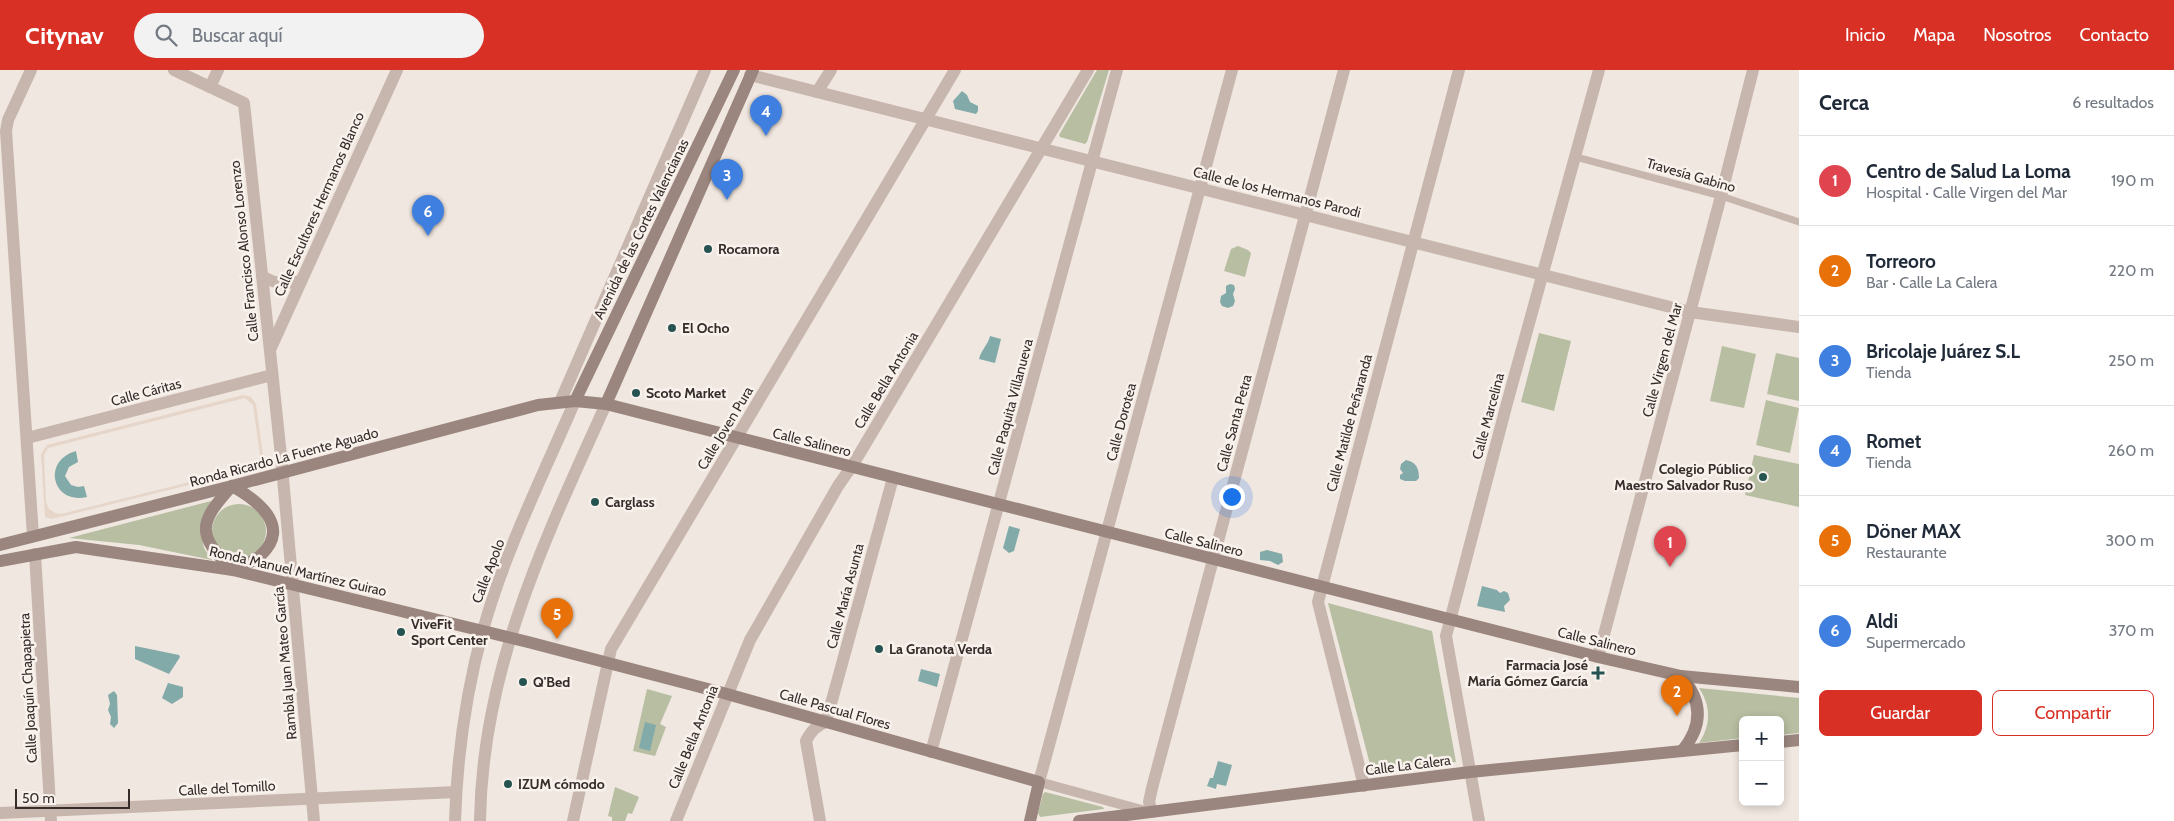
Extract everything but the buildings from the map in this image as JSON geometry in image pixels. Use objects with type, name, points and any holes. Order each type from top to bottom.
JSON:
[{"type":"main road","name":"Avenida de las Cortes Valencianas","points":[[575,401],[734,70]]},
{"type":"main road","points":[[606,404],[752,73]]},
{"type":"main road","name":"Ronda Ricardo La Fuente Aguado","points":[[0,544],[538,406],[575,401],[606,404]]},
{"type":"main road","name":"Calle Salinero","points":[[606,404],[1598,657],[1681,676],[1799,687]]},
{"type":"main road","points":[[232,486],[263,507],[269,516],[272,527],[272,538],[267,548],[259,557],[233,570],[215,553],[209,544],[206,534],[206,523],[210,513],[232,486]]},
{"type":"main road","name":"Ronda Manuel Martínez Guirao","points":[[35,554],[76,547],[233,570],[510,637]]},
{"type":"main road","points":[[0,561],[35,554]]},
{"type":"main road","name":"Calle Pascual Flores","points":[[510,637],[727,694],[1039,782]]},
{"type":"main road","points":[[1681,676],[1689,685],[1698,707],[1695,731],[1682,751]]},
{"type":"main road","points":[[1784,742],[1799,740]]},
{"type":"main road","name":"Calle La Calera","points":[[1079,821],[1470,772],[1739,745]]},
{"type":"main road","points":[[1030,821],[1039,782]]},
{"type":"street","points":[[31,70],[8,120],[6,131],[34,536]]},
{"type":"street","name":"Calle Francisco Alonso Lorenzo","points":[[174,70],[244,103],[282,473]]},
{"type":"street","points":[[210,87],[218,70]]},
{"type":"street","name":"Calle Escultores Hermanos Blanco","points":[[270,351],[397,70]]},
{"type":"street","name":"Avenida de las Cortes Valencianas","points":[[560,402],[705,70]]},
{"type":"street","points":[[817,92],[831,70]]},
{"type":"street","name":"Calle Joven Pura","points":[[573,821],[611,649],[956,70]]},
{"type":"street","name":"Calle Bella Antonia","points":[[676,821],[727,694],[756,629],[838,486],[851,468],[1088,70]]},
{"type":"street","name":"Calle Paquita Villanueva","points":[[931,752],[1117,70]]},
{"type":"street","name":"Calle Dorotea","points":[[1039,782],[1232,70]]},
{"type":"street","name":"Calle Santa Petra","points":[[1152,812],[1149,802],[1152,788],[1344,70]]},
{"type":"street","name":"Calle Matilde Peñaranda","points":[[1364,786],[1318,602],[1459,70]]},
{"type":"street","name":"Calle Marcelina","points":[[1479,821],[1446,636],[1599,70]]},
{"type":"street","name":"Calle Virgen del Mar","points":[[1598,657],[1753,70]]},
{"type":"street","name":"Calle de los Hermanos Parodi","points":[[752,73],[817,92],[1690,312],[1799,327]]},
{"type":"street","points":[[262,276],[272,282],[279,283],[301,281]]},
{"type":"street","name":"Calle Cáritas","points":[[27,438],[272,375]]},
{"type":"street","name":"Calle Apolo","points":[[455,821],[456,792],[467,699],[483,630],[511,552],[575,401]]},
{"type":"street","points":[[480,821],[485,754],[510,637],[542,545],[606,404]]},
{"type":"street","name":"Rambla Juan Mateo García","points":[[282,473],[314,821]]},
{"type":"street","name":"Calle María Asunta","points":[[826,722],[894,478]]},
{"type":"street","name":"Calle Joaquín Chapapietra","points":[[35,554],[50,816]]},
{"type":"street","points":[[820,821],[806,741],[810,733],[817,726],[826,722]]},
{"type":"street","name":"Calle Pascual Flores","points":[[1039,782],[1152,812]]},
{"type":"street","name":"Calle del Tomillo","points":[[0,813],[50,816],[312,799],[456,792]]},
{"type":"lane","name":"Travesía Gabino","points":[[1576,157],[1721,196],[1799,222]]},
{"type":"green space","points":[[1097,70],[1109,70],[1087,142],[1085,144],[1060,137],[1059,135]]},
{"type":"green space","points":[[1238,246],[1251,253],[1245,277],[1224,271],[1231,249]]},
{"type":"green space","points":[[1539,333],[1571,341],[1554,411],[1521,402]]},
{"type":"green space","points":[[1722,346],[1756,354],[1744,408],[1710,401]]},
{"type":"green space","points":[[1776,353],[1799,358],[1799,401],[1767,394]]},
{"type":"green space","points":[[1766,400],[1799,408],[1790,453],[1756,445]]},
{"type":"green space","points":[[1754,455],[1799,464],[1799,507],[1745,495]]},
{"type":"green space","points":[[211,501],[201,534],[204,548],[212,560],[139,545],[69,538]]},
{"type":"green space","points":[[239,504],[249,506],[258,512],[264,521],[266,531],[264,541],[258,550],[249,556],[239,558],[229,556],[220,550],[214,541],[212,531],[214,521],[220,512],[229,506]]},
{"type":"green space","points":[[1328,603],[1432,631],[1456,762],[1372,772]]},
{"type":"green space","points":[[1699,688],[1799,698],[1799,733],[1784,735],[1784,716],[1739,716],[1739,738],[1699,743],[1706,729],[1708,716],[1703,695]]},
{"type":"green space","points":[[647,689],[672,696],[660,724],[666,727],[655,756],[633,751]]},
{"type":"green space","points":[[615,787],[639,797],[632,814],[628,813],[625,821],[612,821],[612,817],[608,816]]},
{"type":"green space","points":[[1045,792],[1103,807],[1104,809],[1040,817],[1038,813]]},
{"type":"shaded area","points":[[243,395],[251,397],[256,404],[263,455],[257,468],[52,519],[45,517],[41,454],[47,445]],"holes":[[[245,398],[253,405],[260,455],[258,462],[254,466],[61,514],[49,509],[46,502],[44,455],[48,448]]]},
{"type":"water","points":[[962,91],[967,95],[970,102],[978,106],[976,114],[955,109],[953,101]]},
{"type":"water","points":[[1234,285],[1233,294],[1235,301],[1233,306],[1228,308],[1222,306],[1220,302],[1221,296],[1226,293],[1226,286]]},
{"type":"water","points":[[990,336],[1001,339],[995,363],[979,359]]},
{"type":"water","points":[[76,451],[78,462],[69,467],[65,476],[71,485],[84,486],[87,497],[75,498],[66,495],[59,489],[56,481],[55,472],[58,464],[65,456]]},
{"type":"water","points":[[1406,460],[1415,464],[1418,468],[1419,478],[1416,481],[1400,479],[1400,475],[1403,473],[1400,469],[1401,464]]},
{"type":"water","points":[[1009,526],[1020,529],[1014,551],[1009,553],[1003,548]]},
{"type":"water","points":[[1267,550],[1282,554],[1283,562],[1278,565],[1270,561],[1260,560],[1260,552]]},
{"type":"water","points":[[1482,586],[1497,590],[1500,593],[1504,591],[1508,593],[1510,600],[1504,606],[1505,612],[1477,606]]},
{"type":"water","points":[[135,646],[179,655],[180,657],[169,674],[135,659]]},
{"type":"water","points":[[921,669],[940,674],[937,687],[918,681]]},
{"type":"water","points":[[168,683],[183,687],[183,697],[172,704],[162,698]]},
{"type":"water","points":[[114,691],[117,695],[118,723],[114,728],[110,724],[108,695]]},
{"type":"water","points":[[645,722],[656,725],[650,751],[639,748]]},
{"type":"water","points":[[1218,761],[1232,765],[1226,786],[1217,784],[1216,789],[1207,786],[1210,778],[1213,778]]},
{"type":"place","name":"Romet","points":[[766,136]]},
{"type":"place","name":"Bricolaje Juárez S.L","points":[[727,200]]},
{"type":"place","name":"Aldi","points":[[428,236]]},
{"type":"place","name":"Rocamora","points":[[708,249]]},
{"type":"place","name":"El Ocho","points":[[672,328]]},
{"type":"place","name":"Scoto Market","points":[[636,393]]},
{"type":"place","name":"Colegio Público Maestro Salvador Ruso","points":[[1763,477]]},
{"type":"place","name":"Carglass","points":[[595,502]]},
{"type":"place","name":"Centro de Salud La Loma","points":[[1670,567]]},
{"type":"place","name":"ViveFit Sport Center","points":[[401,632]]},
{"type":"place","name":"Döner MAX","points":[[557,639]]},
{"type":"place","name":"La Granota Verda","points":[[879,649]]},
{"type":"place","name":"Farmacia José María Gómez García","points":[[1598,673]]},
{"type":"place","name":"Q'Bed","points":[[523,682]]},
{"type":"place","name":"Torreoro","points":[[1677,716]]},
{"type":"place","name":"IZUM cómodo","points":[[508,784]]}]
